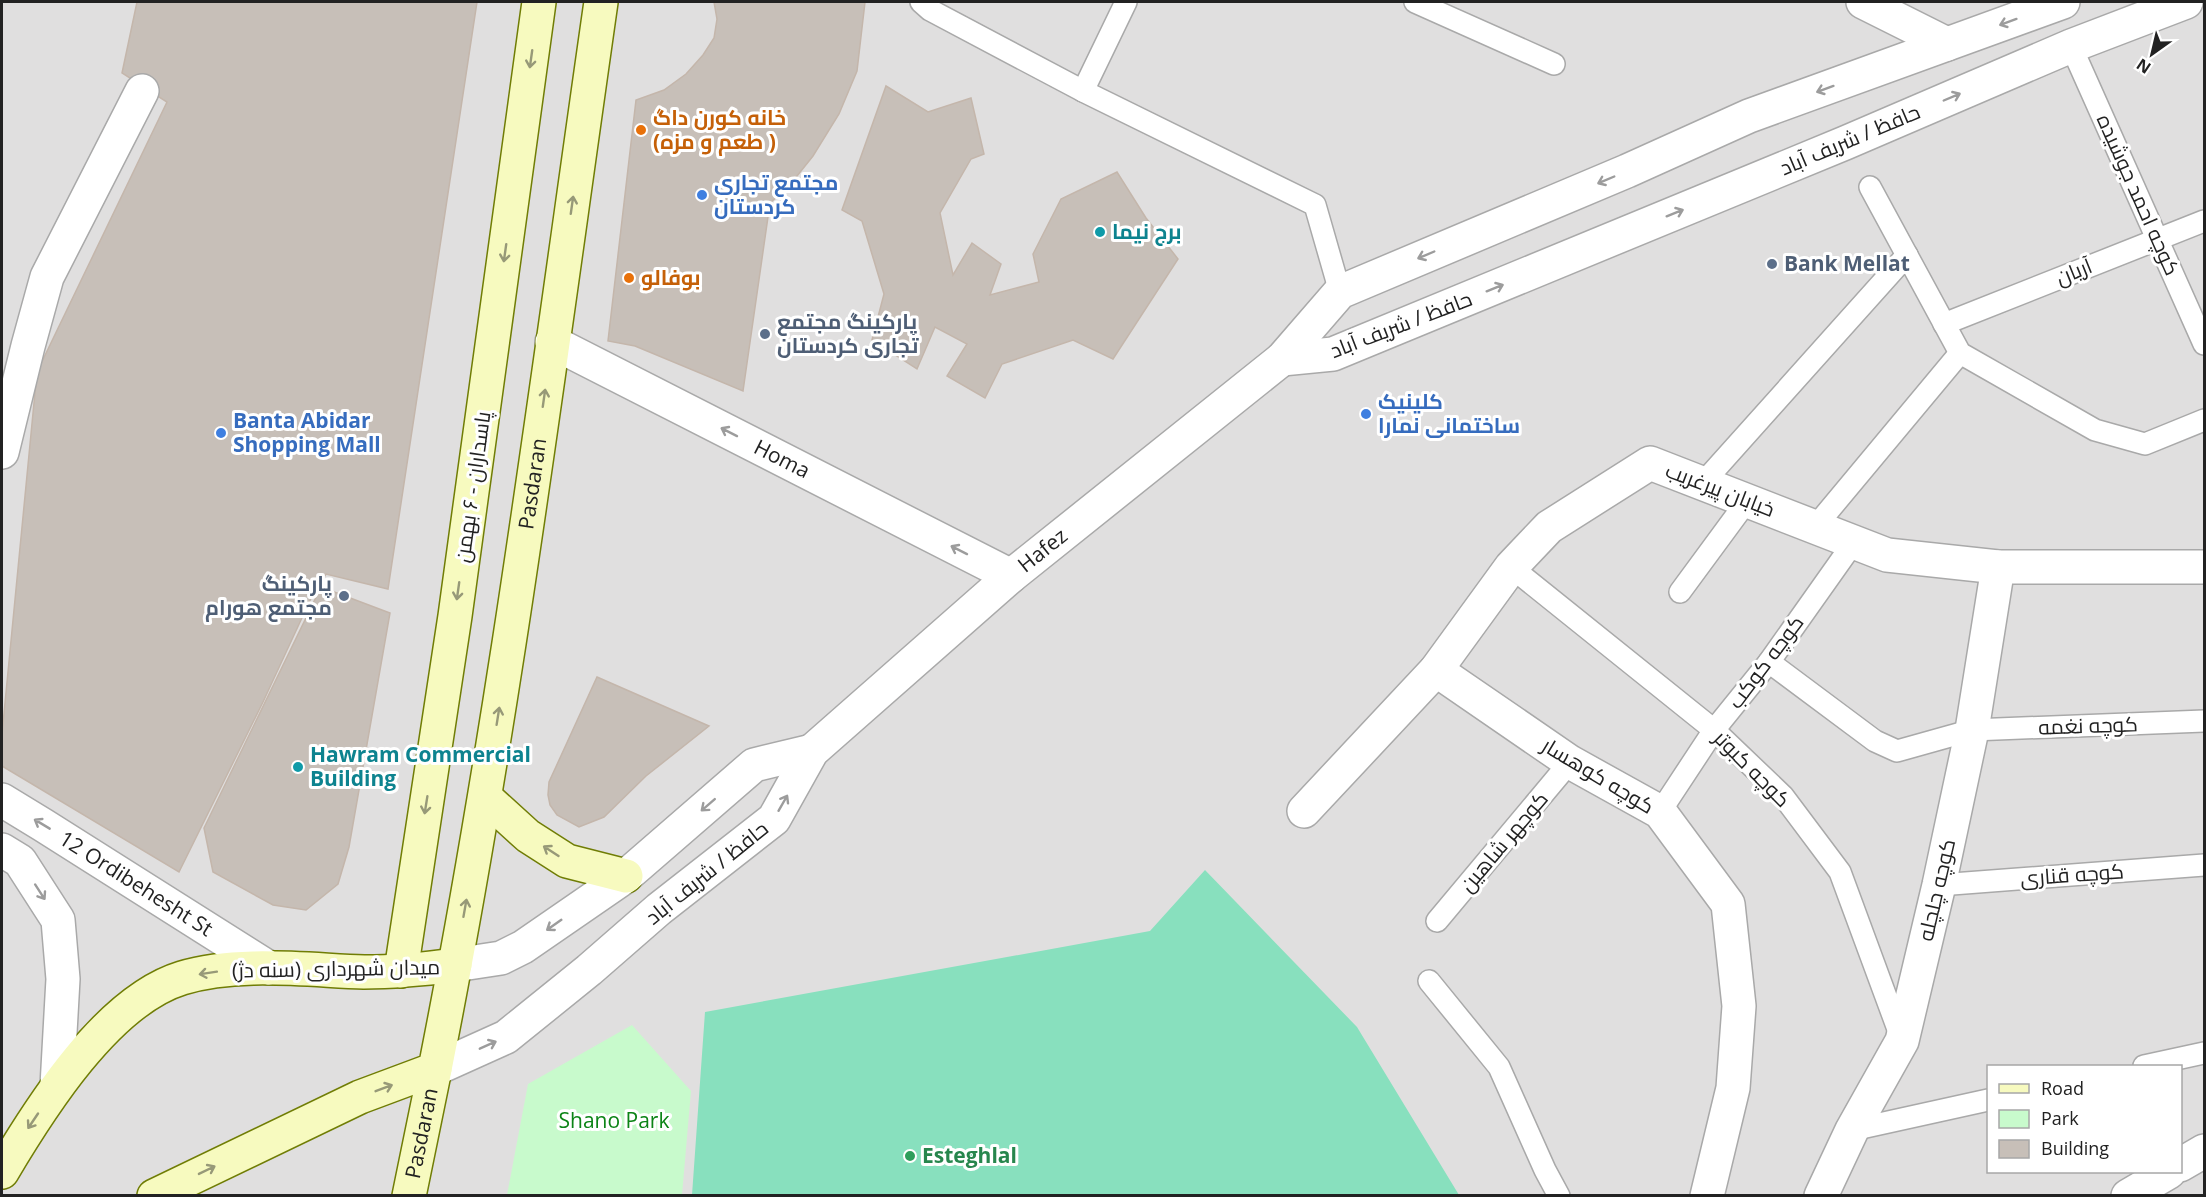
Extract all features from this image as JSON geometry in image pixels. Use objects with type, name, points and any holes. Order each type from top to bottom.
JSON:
[{"type":"main road","name":"پاسداران - ۶ بهمن","points":[[401,971],[455,616],[539,2]]},
{"type":"main road","name":"Pasdaran","points":[[455,965],[506,665],[601,2]]},
{"type":"main road","points":[[485,797],[528,836],[567,861],[626,876]]},
{"type":"main road","name":"میدان شهرداری (سنه دژ)","points":[[2,1172],[57,1086],[110,1025],[149,993],[181,978],[200,974],[269,968],[401,971],[455,965],[435,1069]]},
{"type":"main road","name":"Pasdaran","points":[[409,1196],[435,1069]]},
{"type":"main road","points":[[154,1196],[360,1097],[435,1069]]},
{"type":"street","points":[[1863,2],[1947,44]]},
{"type":"street","name":"حافظ / شریف آباد","points":[[1282,359],[1340,292],[1627,171],[1749,116],[2063,2]]},
{"type":"street","name":"حافظ / شریف آباد","points":[[1282,359],[1333,354],[1845,143],[2071,46],[2186,2]]},
{"type":"street","points":[[2,452],[47,278],[142,91]]},
{"type":"street","name":"Homa","points":[[552,342],[1011,576]]},
{"type":"street","name":"Hafez","points":[[812,751],[1011,576],[1282,359]]},
{"type":"street","name":"خیابان پیرغریب","points":[[1304,811],[1436,670],[1511,567],[1549,527],[1650,464],[1887,555],[1998,567],[2205,567]]},
{"type":"street","name":"کوچه چلچله","points":[[1821,1196],[1852,1130],[1902,1041],[1939,885],[1972,730],[1998,567]]},
{"type":"street","name":"کوچه کوهسار","points":[[1436,670],[1570,762],[1660,813],[1728,904],[1739,1006],[1736,1053],[1733,1088],[1707,1196]]},
{"type":"street","points":[[455,965],[501,958],[523,947],[626,876],[754,765],[812,751]]},
{"type":"street","name":"حافظ / شریف آباد","points":[[435,1069],[506,1037],[589,970],[659,909],[774,819],[812,751]]},
{"type":"street","name":"12 Ordibehesht St","points":[[2,800],[269,968]]},
{"type":"street","points":[[2,850],[20,861],[58,920],[63,979],[57,1086]]},
{"type":"street","points":[[2182,1164],[2205,1151]]},
{"type":"street","points":[[2128,1196],[2167,1173]]},
{"type":"lane","points":[[921,2],[930,10],[1083,91],[1315,205],[1340,292]]},
{"type":"lane","points":[[1083,91],[1126,2]]},
{"type":"lane","points":[[1415,2],[1554,64]]},
{"type":"lane","name":"کوچه احمد جوشیده","points":[[2071,46],[2156,240],[2205,344]]},
{"type":"lane","points":[[1870,187],[1960,353],[2096,430],[2145,444],[2205,420]]},
{"type":"lane","name":"آریان","points":[[1944,324],[2205,221]]},
{"type":"lane","points":[[1702,484],[1906,255]]},
{"type":"lane","points":[[1815,527],[1960,353]]},
{"type":"lane","points":[[1680,592],[1747,501]]},
{"type":"lane","name":"کوچه کوکب","points":[[1660,813],[1714,729],[1768,662],[1854,542]]},
{"type":"lane","name":"کوچه کبوتر","points":[[1511,567],[1714,729],[1783,796],[1840,872],[1902,1041]]},
{"type":"lane","name":"کوچه نغمه","points":[[1768,662],[1875,741],[1897,751],[1972,730],[2205,722]]},
{"type":"lane","name":"کوچهر شاهین","points":[[1437,921],[1570,762]]},
{"type":"lane","name":"کوچه قناری","points":[[1939,885],[2205,865]]},
{"type":"lane","points":[[1429,981],[1499,1067],[1559,1196]]},
{"type":"lane","points":[[2149,1065],[2205,1053]]},
{"type":"lane","points":[[1852,1130],[1987,1100]]},
{"type":"shaded area","points":[[2,2],[2204,2],[2204,1195],[2,1196]]},
{"type":"green space","points":[[1205,870],[1357,1027],[1459,1195],[692,1195],[705,1012],[1150,931]]},
{"type":"green space","name":"Shano Park","points":[[632,1025],[691,1091],[682,1195],[507,1195],[528,1084]]},
{"type":"building","name":"Banta Abidar Shopping Mall","points":[[137,2],[477,2],[388,589],[326,574],[313,594],[263,702],[179,872],[2,766],[2,734],[37,372],[167,102],[122,73]]},
{"type":"building","name":"مجتمع تجاری کردستان","points":[[714,2],[865,2],[857,71],[839,114],[813,156],[789,186],[770,203],[743,391],[635,346],[608,341],[636,100],[664,90],[686,74],[703,55],[714,38],[717,19]]},
{"type":"building","name":"برج نیما","points":[[886,86],[928,112],[971,98],[984,154],[971,159],[940,213],[953,275],[972,243],[1001,264],[990,295],[1039,282],[1033,254],[1061,199],[1117,172],[1146,218],[1178,259],[1113,359],[1073,340],[1002,364],[985,398],[947,376],[967,344],[935,327],[917,369],[872,340],[884,294],[862,221],[842,210]]},
{"type":"building","name":"Hawram Commercial Building","points":[[321,587],[390,613],[349,847],[338,884],[306,910],[273,905],[213,872],[204,828]]},
{"type":"building","points":[[597,677],[709,726],[646,776],[604,817],[579,827],[557,815],[550,805],[549,782]]},
{"type":"place","name":"خانه کورن داگ (طعم و مزه )","points":[[641,130]]},
{"type":"place","name":"مجتمع تجاری کردستان","points":[[702,195]]},
{"type":"place","name":"برج نیما","points":[[1100,232]]},
{"type":"place","name":"Bank Mellat","points":[[1772,264]]},
{"type":"place","name":"بوفالو","points":[[629,278]]},
{"type":"place","name":"پارکینگ مجتمع تجاری کردستان","points":[[765,334]]},
{"type":"place","name":"کلینیک ساختمانی نمارا","points":[[1366,414]]},
{"type":"place","name":"Banta Abidar Shopping Mall","points":[[221,433]]},
{"type":"place","name":"پارکینگ مجتمع هورام","points":[[344,596]]},
{"type":"place","name":"Hawram Commercial Building","points":[[298,767]]},
{"type":"place","name":"Esteghlal","points":[[910,1156]]}]
